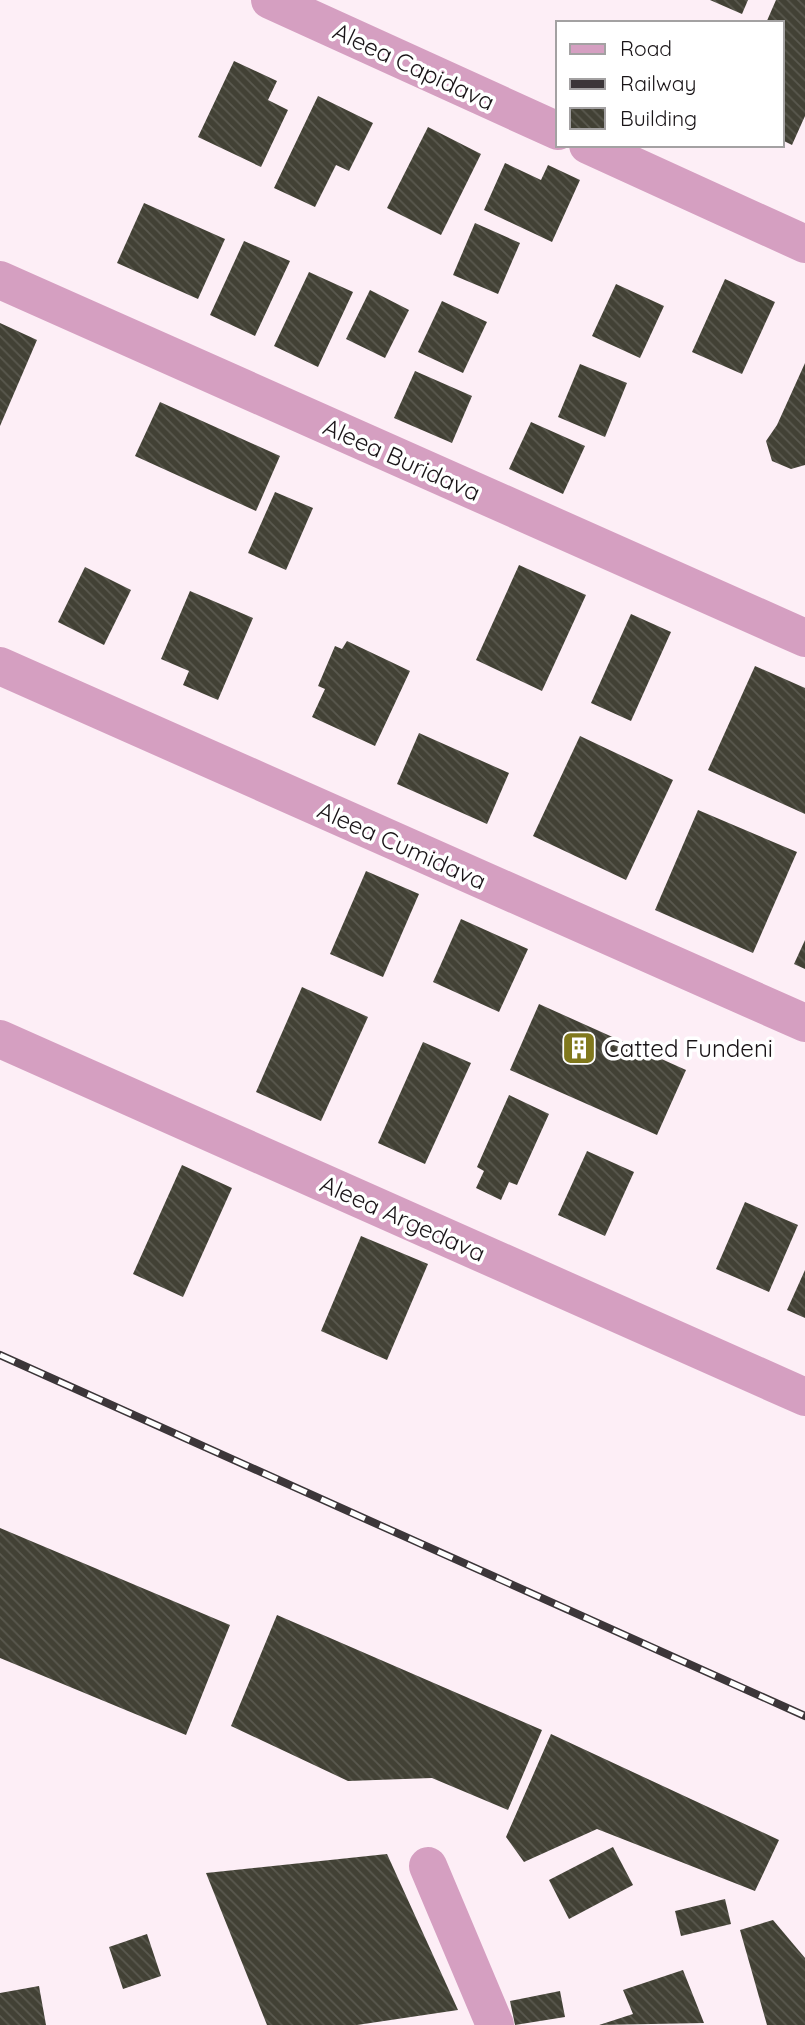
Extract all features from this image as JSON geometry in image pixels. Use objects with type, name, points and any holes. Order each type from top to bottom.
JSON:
[{"type":"street","name":"Aleea Capidava","points":[[270,0],[556,130]]},
{"type":"street","points":[[592,147],[805,244]]},
{"type":"street","name":"Aleea Buridava","points":[[0,280],[805,638]]},
{"type":"street","name":"Aleea Cumidava","points":[[0,666],[805,1023]]},
{"type":"street","name":"Aleea Argedava","points":[[0,1039],[805,1397]]},
{"type":"street","points":[[428,1866],[495,2025]]},
{"type":"building","points":[[710,0],[748,0],[742,14]]},
{"type":"building","points":[[776,0],[805,0],[805,116],[792,145],[784,141],[784,21],[767,21]]},
{"type":"building","points":[[234,61],[277,81],[268,100],[288,110],[261,167],[198,137]]},
{"type":"building","points":[[318,96],[373,123],[349,171],[336,165],[315,207],[274,188]]},
{"type":"building","points":[[428,127],[481,154],[441,235],[387,208]]},
{"type":"building","points":[[505,163],[541,180],[548,165],[580,180],[552,242],[484,210]]},
{"type":"building","points":[[144,203],[225,239],[198,299],[117,263]]},
{"type":"building","points":[[475,223],[520,243],[498,294],[453,275]]},
{"type":"building","points":[[244,241],[290,261],[255,336],[210,315]]},
{"type":"building","points":[[309,272],[353,292],[318,367],[274,346]]},
{"type":"building","points":[[725,279],[775,302],[742,374],[692,352]]},
{"type":"building","points":[[616,284],[664,306],[640,358],[592,336]]},
{"type":"building","points":[[370,290],[409,310],[385,358],[346,339]]},
{"type":"building","points":[[442,301],[487,322],[463,373],[418,352]]},
{"type":"building","points":[[0,323],[37,340],[0,426]]},
{"type":"building","points":[[805,363],[805,465],[791,469],[772,461],[766,441],[777,425]]},
{"type":"building","points":[[580,364],[627,383],[605,437],[558,417]]},
{"type":"building","points":[[415,371],[472,396],[452,443],[394,418]]},
{"type":"building","points":[[160,402],[280,456],[256,511],[135,456]]},
{"type":"building","points":[[531,422],[585,446],[563,494],[509,469]]},
{"type":"building","points":[[275,492],[313,508],[286,570],[248,553]]},
{"type":"building","points":[[519,565],[586,595],[542,691],[476,660]]},
{"type":"building","points":[[85,567],[131,590],[104,645],[58,622]]},
{"type":"building","points":[[190,591],[253,618],[218,700],[183,685],[189,671],[161,659]]},
{"type":"building","points":[[631,614],[671,632],[631,721],[591,703]]},
{"type":"building","points":[[347,641],[410,671],[375,746],[312,717],[325,689],[318,686],[335,646],[342,649]]},
{"type":"building","points":[[755,666],[805,688],[805,814],[708,770]]},
{"type":"building","points":[[419,733],[509,773],[487,824],[397,784]]},
{"type":"building","points":[[580,736],[673,780],[626,880],[533,836]]},
{"type":"building","points":[[698,810],[797,852],[753,953],[655,910]]},
{"type":"building","points":[[366,871],[419,894],[383,977],[330,954]]},
{"type":"building","points":[[461,919],[528,949],[499,1012],[433,982]]},
{"type":"building","points":[[805,940],[805,969],[794,964]]},
{"type":"building","points":[[302,987],[368,1017],[321,1121],[256,1092]]},
{"type":"building","name":"Catted Fundeni","points":[[539,1004],[686,1070],[657,1135],[510,1070]]},
{"type":"building","points":[[423,1042],[471,1063],[425,1164],[378,1143]]},
{"type":"building","points":[[509,1095],[549,1114],[517,1185],[509,1182],[501,1200],[476,1188],[484,1171],[477,1167]]},
{"type":"building","points":[[587,1151],[634,1172],[605,1236],[558,1215]]},
{"type":"building","points":[[182,1165],[232,1188],[183,1297],[133,1274]]},
{"type":"building","points":[[745,1202],[798,1225],[769,1292],[716,1269]]},
{"type":"building","points":[[361,1236],[428,1264],[387,1360],[321,1331]]},
{"type":"building","points":[[805,1270],[805,1318],[787,1310]]},
{"type":"building","points":[[0,1528],[230,1625],[186,1735],[0,1658]]},
{"type":"building","points":[[277,1615],[542,1730],[508,1810],[432,1778],[348,1781],[231,1726]]},
{"type":"building","points":[[551,1734],[779,1840],[755,1891],[597,1829],[524,1862],[506,1837]]},
{"type":"building","points":[[613,1847],[633,1885],[569,1919],[549,1880]]},
{"type":"building","points":[[387,1854],[458,2010],[357,2025],[267,2025],[206,1873]]},
{"type":"building","points":[[725,1899],[731,1924],[681,1936],[675,1911]]},
{"type":"building","points":[[773,1920],[805,1958],[805,2025],[767,2025],[740,1930]]},
{"type":"building","points":[[147,1934],[161,1976],[123,1989],[109,1947]]},
{"type":"building","points":[[683,1970],[704,2023],[599,2025],[633,2014],[623,1990]]},
{"type":"building","points":[[39,1986],[46,2025],[0,2025],[0,1993]]},
{"type":"building","points":[[560,1991],[565,2017],[515,2025],[510,2001]]},
{"type":"railway","points":[[0,1355],[805,1716]]},
{"type":"place","name":"Catted Fundeni","points":[[579,1048]]}]
